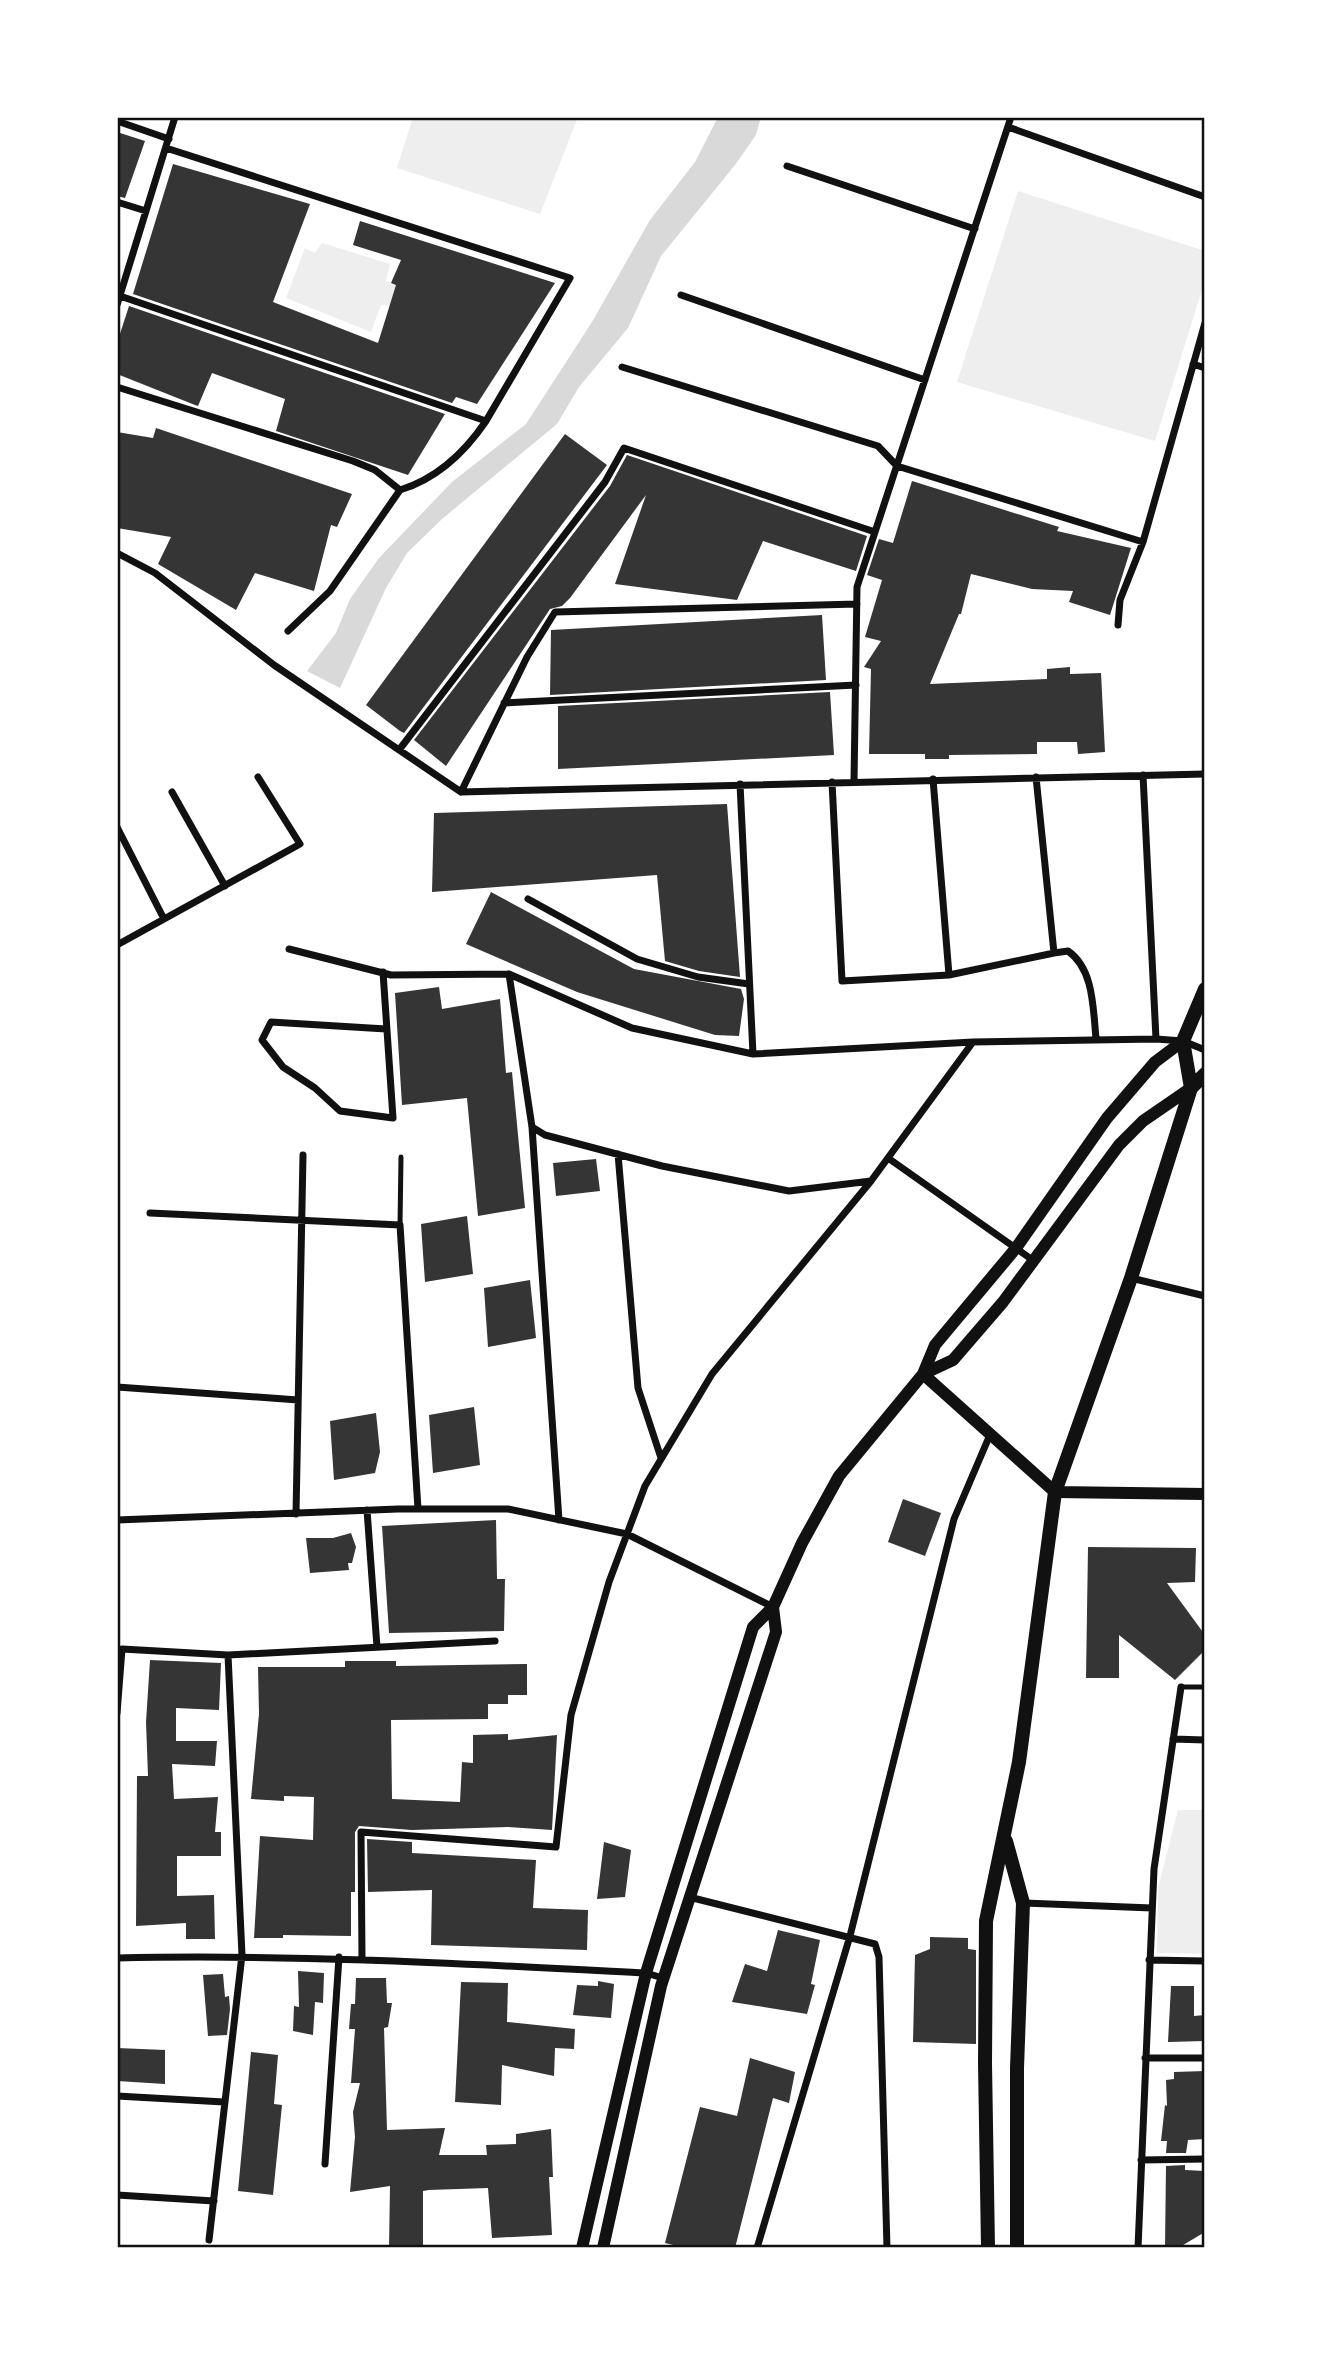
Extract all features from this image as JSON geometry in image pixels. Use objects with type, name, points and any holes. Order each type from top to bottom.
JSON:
[{"type":"main road","points":[[988,2248],[986,1921],[1021,1749],[1055,1492],[1131,1278],[1191,1088],[1183,1041],[1205,989]]},
{"type":"main road","points":[[1191,1088],[1205,1074]]},
{"type":"main road","points":[[1005,1837],[1023,1903],[1017,2068],[1017,2248]]},
{"type":"street","points":[[117,305],[175,117]]},
{"type":"street","points":[[854,781],[857,587],[1011,117]]},
{"type":"street","points":[[117,121],[169,139]]},
{"type":"street","points":[[1008,127],[1205,197]]},
{"type":"street","points":[[166,148],[570,278],[471,443],[421,484],[400,490],[330,591],[288,631]]},
{"type":"street","points":[[787,166],[975,229]]},
{"type":"street","points":[[117,202],[146,211]]},
{"type":"street","points":[[681,295],[925,380]]},
{"type":"street","points":[[120,296],[486,421]]},
{"type":"street","points":[[1118,625],[1120,600],[1143,542],[1205,323]]},
{"type":"street","points":[[1193,365],[1205,368]]},
{"type":"street","points":[[622,367],[878,446],[897,466],[1143,542]]},
{"type":"street","points":[[117,387],[353,461],[375,470],[400,490]]},
{"type":"street","points":[[399,750],[605,482],[624,448],[875,532]]},
{"type":"street","points":[[117,553],[155,573],[274,665],[461,792],[1205,774]]},
{"type":"street","points":[[461,792],[527,657],[555,612],[857,604]]},
{"type":"street","points":[[504,703],[856,685]]},
{"type":"street","points":[[1143,775],[1156,1039]]},
{"type":"street","points":[[117,946],[300,844],[258,777]]},
{"type":"street","points":[[1036,777],[1054,953]]},
{"type":"street","points":[[933,779],[949,975]]},
{"type":"street","points":[[832,782],[842,981],[949,975],[1069,951],[1077,957],[1087,977],[1096,1038]]},
{"type":"street","points":[[740,784],[753,1054]]},
{"type":"street","points":[[172,792],[225,886]]},
{"type":"street","points":[[117,827],[164,919]]},
{"type":"street","points":[[528,899],[638,959],[698,977],[750,984]]},
{"type":"street","points":[[289,949],[383,972],[509,974],[632,1028],[753,1054],[1096,1038],[1183,1041],[1205,1050]]},
{"type":"street","points":[[383,972],[393,1118],[340,1111],[315,1088],[283,1067],[262,1040],[271,1021],[386,1029]]},
{"type":"street","points":[[509,974],[532,1127],[559,1520]]},
{"type":"street","points":[[582,2248],[646,1973],[753,1627],[773,1607],[802,1543],[839,1476],[923,1374],[935,1345],[1016,1248],[1107,1118],[1156,1062],[1183,1041]]},
{"type":"street","points":[[362,1958],[361,1832],[556,1847],[570,1715],[609,1583],[645,1486],[712,1374],[871,1181],[973,1042]]},
{"type":"street","points":[[923,1374],[953,1360],[1034,1261],[1119,1145],[1143,1121],[1191,1088]]},
{"type":"street","points":[[532,1127],[545,1135],[618,1154],[789,1191],[871,1181]]},
{"type":"street","points":[[618,1154],[638,1388],[662,1458]]},
{"type":"street","points":[[296,1514],[303,1155]]},
{"type":"street","points":[[888,1158],[1034,1261]]},
{"type":"street","points":[[150,1213],[400,1225],[418,1509]]},
{"type":"street","points":[[1131,1278],[1205,1296]]},
{"type":"street","points":[[923,1374],[989,1437],[1055,1492],[1205,1494]]},
{"type":"street","points":[[117,1387],[298,1400]]},
{"type":"street","points":[[757,2248],[850,1936],[954,1519],[989,1437]]},
{"type":"street","points":[[117,1520],[367,1510],[508,1509],[627,1534],[773,1607]]},
{"type":"street","points":[[367,1510],[377,1647]]},
{"type":"street","points":[[603,2248],[663,1978],[776,1632],[773,1607]]},
{"type":"street","points":[[117,1713],[122,1649],[228,1655],[495,1641]]},
{"type":"street","points":[[209,2240],[242,1955],[228,1655]]},
{"type":"street","points":[[1138,2248],[1154,1868],[1181,1687]]},
{"type":"street","points":[[1173,1739],[1205,1740]]},
{"type":"street","points":[[688,1897],[869,1940],[878,1950],[887,2248]]},
{"type":"street","points":[[1023,1903],[1152,1908]]},
{"type":"street","points":[[117,1958],[242,1955],[339,1957],[646,1973],[663,1978]]},
{"type":"street","points":[[325,2164],[339,1957]]},
{"type":"street","points":[[1149,1960],[1205,1961]]},
{"type":"street","points":[[1145,2058],[1205,2058]]},
{"type":"street","points":[[117,2096],[224,2102]]},
{"type":"street","points":[[1142,2160],[1205,2158]]},
{"type":"street","points":[[117,2194],[214,2201]]},
{"type":"lane","points":[[400,1225],[401,1157]]},
{"type":"lane","points":[[1181,1687],[1205,1687]]},
{"type":"shaded area","points":[[413,117],[578,117],[540,214],[397,168]]},
{"type":"shaded area","points":[[718,117],[761,117],[756,135],[735,165],[661,256],[628,328],[579,387],[557,424],[442,519],[407,553],[386,588],[340,688],[307,671],[336,633],[350,599],[379,558],[452,482],[526,424],[592,322],[650,220],[695,162]]},
{"type":"shaded area","points":[[1018,191],[1205,251],[1205,280],[1155,441],[957,382]]},
{"type":"shaded area","points":[[322,243],[390,264],[386,281],[401,286],[395,306],[381,305],[371,332],[286,298],[305,248],[315,253]]},
{"type":"shaded area","points":[[1178,1810],[1205,1810],[1205,1954],[1157,1953],[1158,1888]]},
{"type":"building","points":[[117,132],[145,141],[125,198],[117,196]]},
{"type":"building","points":[[173,164],[310,204],[273,302],[378,343],[396,285],[391,283],[401,260],[353,245],[360,221],[555,283],[477,404],[456,397],[452,403],[133,294]]},
{"type":"building","points":[[129,306],[445,414],[408,475],[276,431],[285,399],[212,373],[198,406],[195,405],[117,374],[117,343]]},
{"type":"building","points":[[156,428],[352,494],[337,527],[331,525],[314,591],[255,573],[236,610],[158,564],[171,537],[117,528],[117,432],[153,438]]},
{"type":"building","points":[[565,434],[607,465],[404,733],[400,731],[366,705]]},
{"type":"building","points":[[627,455],[867,536],[856,571],[763,541],[737,600],[615,584],[646,495],[570,598],[562,606],[550,609],[446,766],[414,740],[610,486]]},
{"type":"building","points":[[912,481],[1059,527],[1057,531],[1131,548],[1110,615],[1069,602],[1073,591],[1032,589],[971,574],[961,614],[930,684],[1047,679],[1047,669],[1070,667],[1070,674],[1101,673],[1105,752],[1078,754],[1077,742],[1037,742],[1037,754],[949,755],[949,759],[925,759],[925,754],[869,754],[871,669],[864,667],[881,641],[865,637],[882,580],[867,575],[879,539],[893,543]]},
{"type":"building","points":[[822,615],[826,680],[550,695],[551,630]]},
{"type":"building","points":[[830,692],[834,755],[558,769],[558,706]]},
{"type":"building","points":[[727,804],[740,977],[699,971],[665,961],[657,875],[432,892],[434,813]]},
{"type":"building","points":[[491,892],[634,969],[741,989],[744,999],[739,1036],[715,1035],[577,992],[466,944]]},
{"type":"building","points":[[439,987],[442,1009],[500,999],[506,1073],[512,1072],[525,1208],[478,1216],[467,1098],[402,1105],[395,993]]},
{"type":"building","points":[[596,1159],[600,1191],[556,1196],[553,1163]]},
{"type":"building","points":[[467,1216],[473,1274],[425,1282],[421,1224]]},
{"type":"building","points":[[530,1280],[536,1338],[488,1347],[484,1288]]},
{"type":"building","points":[[474,1407],[480,1465],[433,1473],[429,1415]]},
{"type":"building","points":[[376,1413],[380,1452],[375,1473],[334,1480],[330,1421]]},
{"type":"building","points":[[903,1499],[941,1513],[925,1556],[888,1542]]},
{"type":"building","points":[[496,1520],[497,1579],[505,1579],[504,1631],[389,1633],[382,1526]]},
{"type":"building","points":[[351,1533],[356,1547],[352,1563],[348,1563],[349,1570],[310,1573],[306,1538],[333,1538]]},
{"type":"building","points":[[1088,1547],[1196,1548],[1195,1582],[1167,1583],[1205,1635],[1205,1650],[1175,1680],[1119,1635],[1119,1678],[1086,1678]]},
{"type":"building","points":[[150,1660],[221,1663],[219,1710],[176,1708],[176,1741],[217,1741],[215,1766],[172,1764],[174,1799],[218,1797],[215,1832],[221,1832],[221,1856],[177,1856],[177,1896],[214,1895],[215,1939],[186,1939],[186,1923],[136,1926],[137,1776],[148,1776],[146,1722]]},
{"type":"building","points":[[345,1661],[396,1661],[396,1666],[527,1664],[527,1695],[508,1695],[508,1704],[488,1704],[488,1719],[391,1720],[392,1799],[460,1802],[462,1762],[473,1763],[473,1735],[508,1734],[508,1740],[557,1735],[552,1830],[508,1827],[412,1830],[359,1826],[355,1832],[355,1892],[351,1892],[351,1936],[283,1935],[283,1938],[254,1938],[260,1836],[313,1840],[314,1797],[284,1796],[284,1801],[251,1799],[259,1714],[258,1667],[345,1667]]},
{"type":"building","points":[[367,1839],[412,1842],[412,1853],[536,1860],[533,1908],[588,1910],[587,1950],[431,1945],[432,1890],[368,1892]]},
{"type":"building","points":[[604,1842],[631,1850],[625,1897],[597,1899]]},
{"type":"building","points":[[778,1930],[820,1940],[811,1984],[815,1985],[807,2014],[732,2002],[745,1964],[767,1971]]},
{"type":"building","points":[[930,1937],[968,1938],[968,1949],[976,1950],[976,2044],[913,2042],[915,1955],[930,1949]]},
{"type":"building","points":[[298,1971],[324,1973],[323,2003],[315,2002],[313,2035],[293,2031],[294,2006],[299,2007]]},
{"type":"building","points":[[223,1974],[225,1997],[229,1996],[230,2009],[227,2035],[208,2036],[203,1975]]},
{"type":"building","points":[[356,1978],[386,1978],[387,2003],[392,2003],[388,2027],[384,2028],[387,2130],[445,2128],[439,2155],[487,2155],[486,2145],[516,2144],[516,2134],[551,2129],[553,2177],[549,2177],[552,2235],[492,2238],[488,2188],[429,2190],[423,2191],[423,2248],[389,2248],[390,2186],[350,2192],[355,2137],[353,2112],[360,2083],[351,2083],[355,2029],[349,2029],[351,2004],[355,2004]]},
{"type":"building","points":[[598,1981],[614,1984],[611,2018],[573,2015],[577,1985],[598,1986]]},
{"type":"building","points":[[461,1982],[508,1983],[507,2022],[575,2029],[574,2049],[555,2048],[554,2076],[502,2065],[501,2105],[455,2102]]},
{"type":"building","points":[[1171,1986],[1194,1986],[1194,2016],[1205,2015],[1205,2041],[1168,2042]]},
{"type":"building","points":[[117,2048],[165,2050],[165,2084],[117,2081]]},
{"type":"building","points":[[251,2052],[278,2055],[274,2104],[282,2105],[273,2195],[238,2191]]},
{"type":"building","points":[[750,2058],[795,2072],[789,2103],[773,2098],[735,2248],[686,2248],[665,2243],[700,2107],[737,2116]]},
{"type":"building","points":[[1205,2071],[1205,2139],[1188,2140],[1186,2153],[1166,2153],[1167,2141],[1161,2141],[1165,2105],[1167,2106],[1166,2080],[1174,2079],[1174,2072]]},
{"type":"building","points":[[1185,2165],[1185,2170],[1205,2171],[1205,2232],[1178,2248],[1165,2248],[1166,2166]]}]
